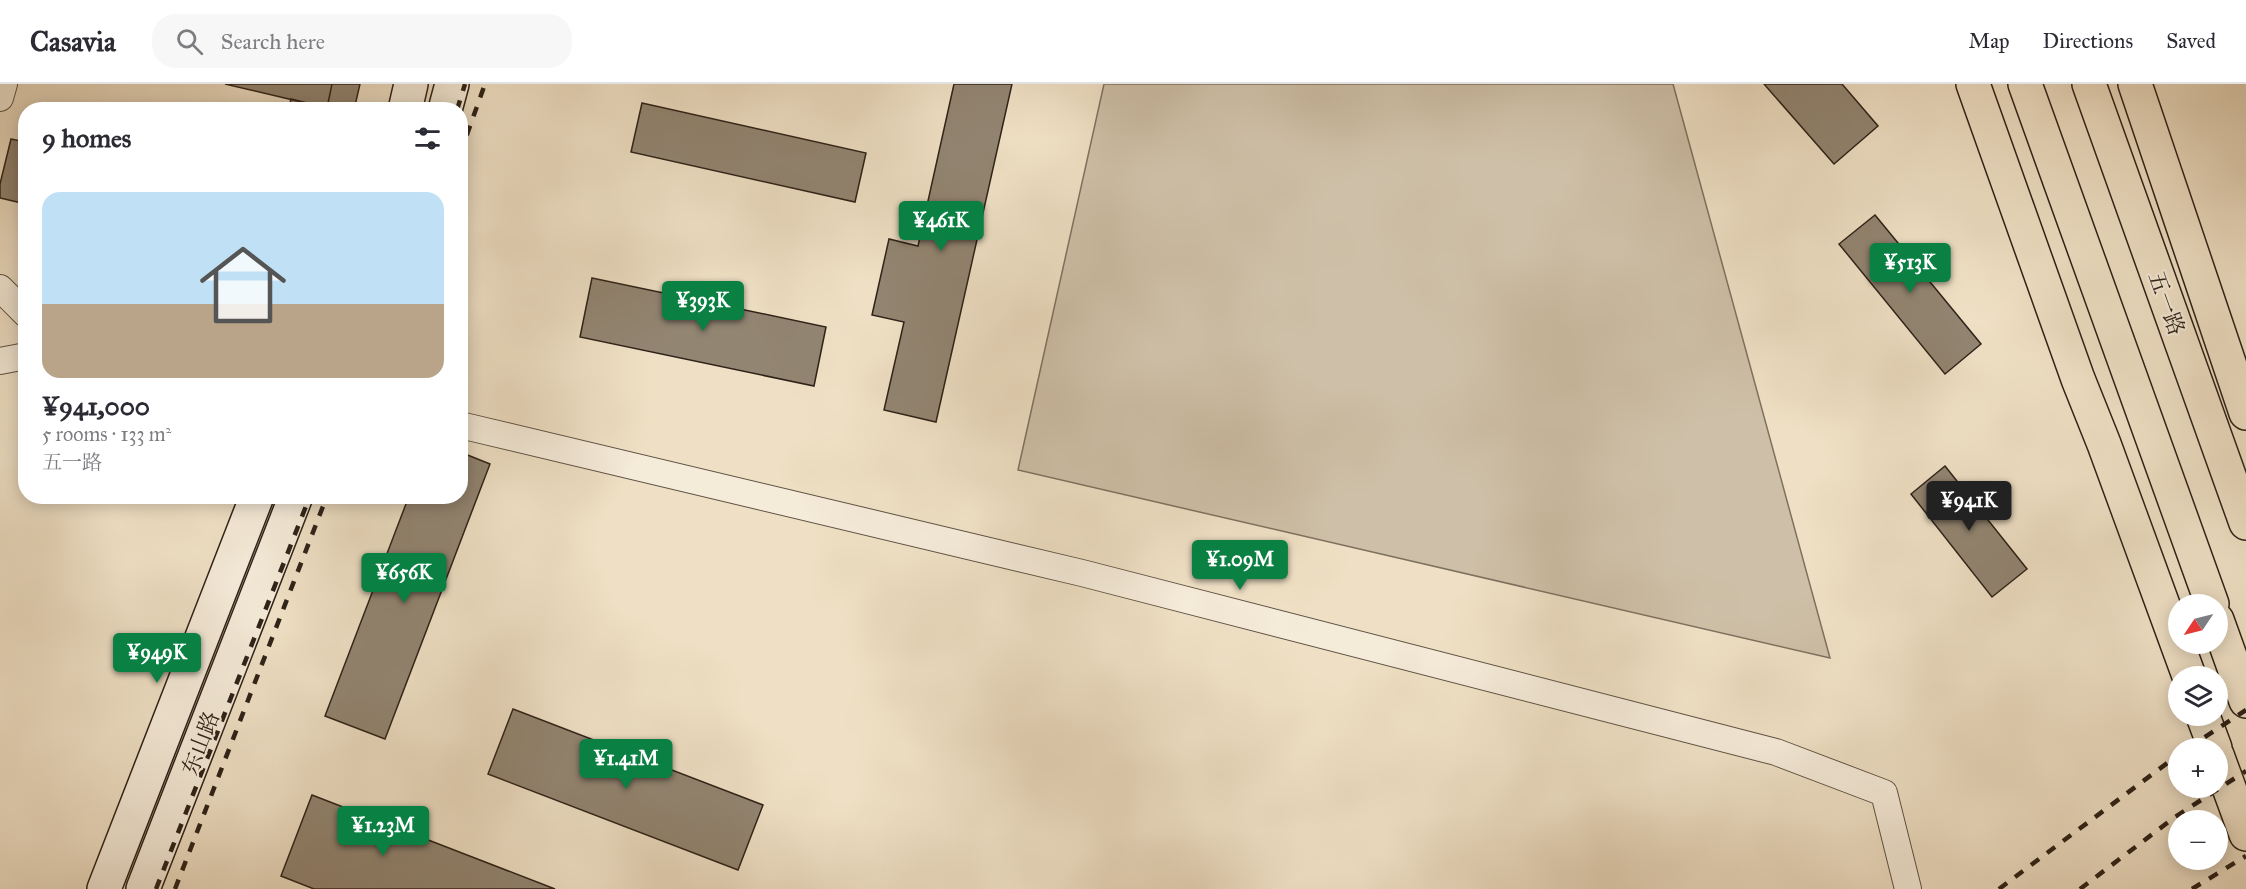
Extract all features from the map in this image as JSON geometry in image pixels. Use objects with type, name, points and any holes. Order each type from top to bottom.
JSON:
[{"type":"main road","points":[[407,102],[411,84]]},
{"type":"main road","points":[[448,102],[452,84]]},
{"type":"main road","points":[[1973,84],[2078,379],[2184,666]]},
{"type":"main road","points":[[2025,84],[2208,594]]},
{"type":"main road","name":"五一路","points":[[2089,84],[2246,523]]},
{"type":"main road","points":[[2135,84],[2246,413]]},
{"type":"main road","name":"东山路","points":[[104,889],[254,504]]},
{"type":"main road","name":"东山路","points":[[143,889],[293,504]]},
{"type":"main road","points":[[2228,650],[2246,700]]},
{"type":"main road","points":[[2228,784],[2246,834]]},
{"type":"street","points":[[0,98],[4,84]]},
{"type":"street","points":[[0,288],[18,306]]},
{"type":"street","points":[[0,362],[18,358]]},
{"type":"street","points":[[468,427],[1082,573],[1776,752],[1884,793],[1908,889]]},
{"type":"shaded area","points":[[1104,84],[1673,84],[1830,658],[1018,470]]},
{"type":"building","points":[[225,84],[332,84],[328,102],[302,102]]},
{"type":"building","points":[[332,84],[360,84],[356,102],[328,102]]},
{"type":"building","points":[[954,84],[1012,84],[936,422],[884,410],[904,322],[872,315],[889,239],[918,246]]},
{"type":"building","points":[[1764,84],[1842,84],[1878,126],[1834,164]]},
{"type":"building","points":[[642,103],[866,153],[855,202],[631,152]]},
{"type":"building","points":[[11,139],[18,140],[18,202],[0,198],[0,184]]},
{"type":"building","points":[[1875,215],[1981,344],[1945,374],[1839,244]]},
{"type":"building","points":[[592,278],[826,327],[814,386],[580,337]]},
{"type":"building","points":[[468,455],[490,464],[385,739],[325,716],[406,504],[468,504]]},
{"type":"building","points":[[1945,466],[2027,569],[1992,597],[1911,494]]},
{"type":"building","points":[[513,709],[763,805],[738,870],[488,774]]},
{"type":"building","points":[[312,795],[555,889],[314,889],[281,876]]},
{"type":"railway","points":[[459,102],[465,84]]},
{"type":"railway","points":[[468,132],[485,84]]},
{"type":"railway","points":[[156,889],[307,504]]},
{"type":"railway","points":[[175,889],[324,504]]},
{"type":"railway","points":[[2203,738],[2246,710]]},
{"type":"railway","points":[[1999,889],[2168,762]]},
{"type":"railway","points":[[2080,889],[2175,817],[2246,771]]},
{"type":"railway","points":[[2192,889],[2246,856]]}]
